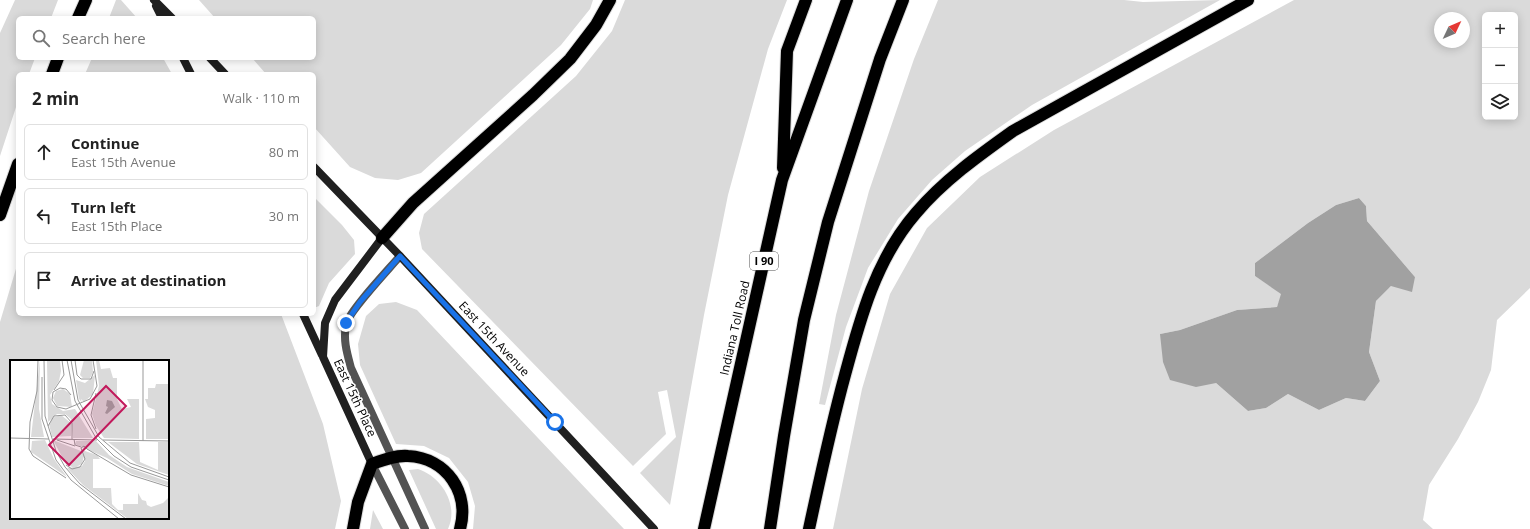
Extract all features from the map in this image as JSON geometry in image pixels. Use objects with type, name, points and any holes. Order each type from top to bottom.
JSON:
[{"type":"highway","points":[[79,16],[86,0]]},
{"type":"highway","points":[[382,238],[413,202],[533,95],[570,59],[596,25],[610,0]]},
{"type":"highway","points":[[782,180],[787,51],[806,0]]},
{"type":"highway","name":"Indiana Toll Road","points":[[704,529],[782,180],[847,0]]},
{"type":"highway","points":[[770,529],[804,320],[828,222],[880,59],[903,0]]},
{"type":"highway","points":[[809,529],[833,421],[860,319],[886,255],[915,214],[945,183],[1013,131],[1248,0]]},
{"type":"highway","points":[[53,72],[57,60]]},
{"type":"highway","points":[[0,215],[16,170]]},
{"type":"highway","points":[[353,529],[358,502],[372,464],[392,458],[407,456],[422,458],[437,464],[449,475],[458,488],[462,503],[462,519],[460,529]]},
{"type":"street","points":[[154,0],[161,16]]},
{"type":"street","points":[[154,0],[170,16]]},
{"type":"street","points":[[183,60],[190,72]]},
{"type":"street","points":[[212,60],[223,72]]},
{"type":"street","name":"East 15th Avenue","points":[[316,169],[400,256],[654,529]]},
{"type":"street","name":"East 15th Place","points":[[382,238],[335,300],[325,323],[323,357],[372,464],[405,529]]},
{"type":"street","name":"East 15th Place","points":[[400,256],[360,302],[346,323],[345,343],[351,368],[425,529]]},
{"type":"street","points":[[304,316],[323,357]]},
{"type":"shaded area","points":[[15,0],[58,0],[52,16],[16,16],[16,60],[34,60],[30,72],[16,72],[16,107],[0,156],[0,33]]},
{"type":"shaded area","points":[[116,0],[121,0],[135,16],[110,16]]},
{"type":"shaded area","points":[[199,0],[593,0],[590,9],[561,45],[421,173],[398,180],[375,178],[350,167],[316,129],[316,72],[264,72],[254,60],[316,60],[316,16],[213,16]]},
{"type":"shaded area","points":[[625,0],[787,0],[768,49],[728,195],[704,315],[670,505],[640,473],[676,437],[667,390],[658,392],[666,434],[633,466],[422,249],[419,233],[424,214],[576,76],[612,31]]},
{"type":"shaded area","points":[[938,0],[1124,0],[1143,2],[1220,0],[1032,105],[965,151],[932,180],[898,219],[868,268],[846,327],[825,405],[819,404],[836,315],[869,191],[914,59]]},
{"type":"shaded area","points":[[1294,0],[1530,0],[1530,288],[1497,320],[1491,370],[1478,402],[1458,439],[1429,485],[1423,520],[1433,529],[833,529],[862,389],[890,294],[927,228],[980,177],[1054,130]],"holes":[[[1359,198],[1366,206],[1367,221],[1415,277],[1391,286],[1376,301],[1369,352],[1380,381],[1365,401],[1346,398],[1319,410],[1288,394],[1266,408],[1248,411],[1160,334],[1180,330],[1237,310],[1277,307],[1282,294],[1255,276],[1255,263],[1308,223],[1336,205]]]},
{"type":"shaded area","points":[[91,60],[164,60],[171,72],[86,72]]},
{"type":"shaded area","points":[[1359,198],[1366,206],[1367,221],[1415,277],[1412,292],[1391,286],[1376,301],[1369,352],[1380,381],[1365,401],[1346,398],[1319,410],[1288,394],[1266,408],[1248,411],[1216,383],[1196,387],[1170,380],[1163,362],[1160,334],[1180,330],[1237,310],[1277,307],[1281,294],[1255,276],[1255,263],[1308,223],[1336,205]]},
{"type":"shaded area","points":[[316,199],[342,225],[354,240],[355,254],[329,283],[319,306],[316,307]]},
{"type":"shaded area","points":[[16,269],[16,316],[282,316],[323,424],[341,501],[335,529],[0,529],[0,322]]},
{"type":"shaded area","points":[[396,302],[417,310],[624,529],[473,529],[475,506],[468,482],[449,458],[424,446],[396,444],[360,365],[358,344],[366,316],[379,304]]},
{"type":"shaded area","points":[[418,469],[434,478],[446,493],[450,502],[451,511],[451,520],[448,529],[436,529],[409,470]]},
{"type":"shaded area","points":[[373,510],[383,529],[370,529]]},
{"type":"route","points":[[346,323],[360,302],[400,256],[555,422]]}]
